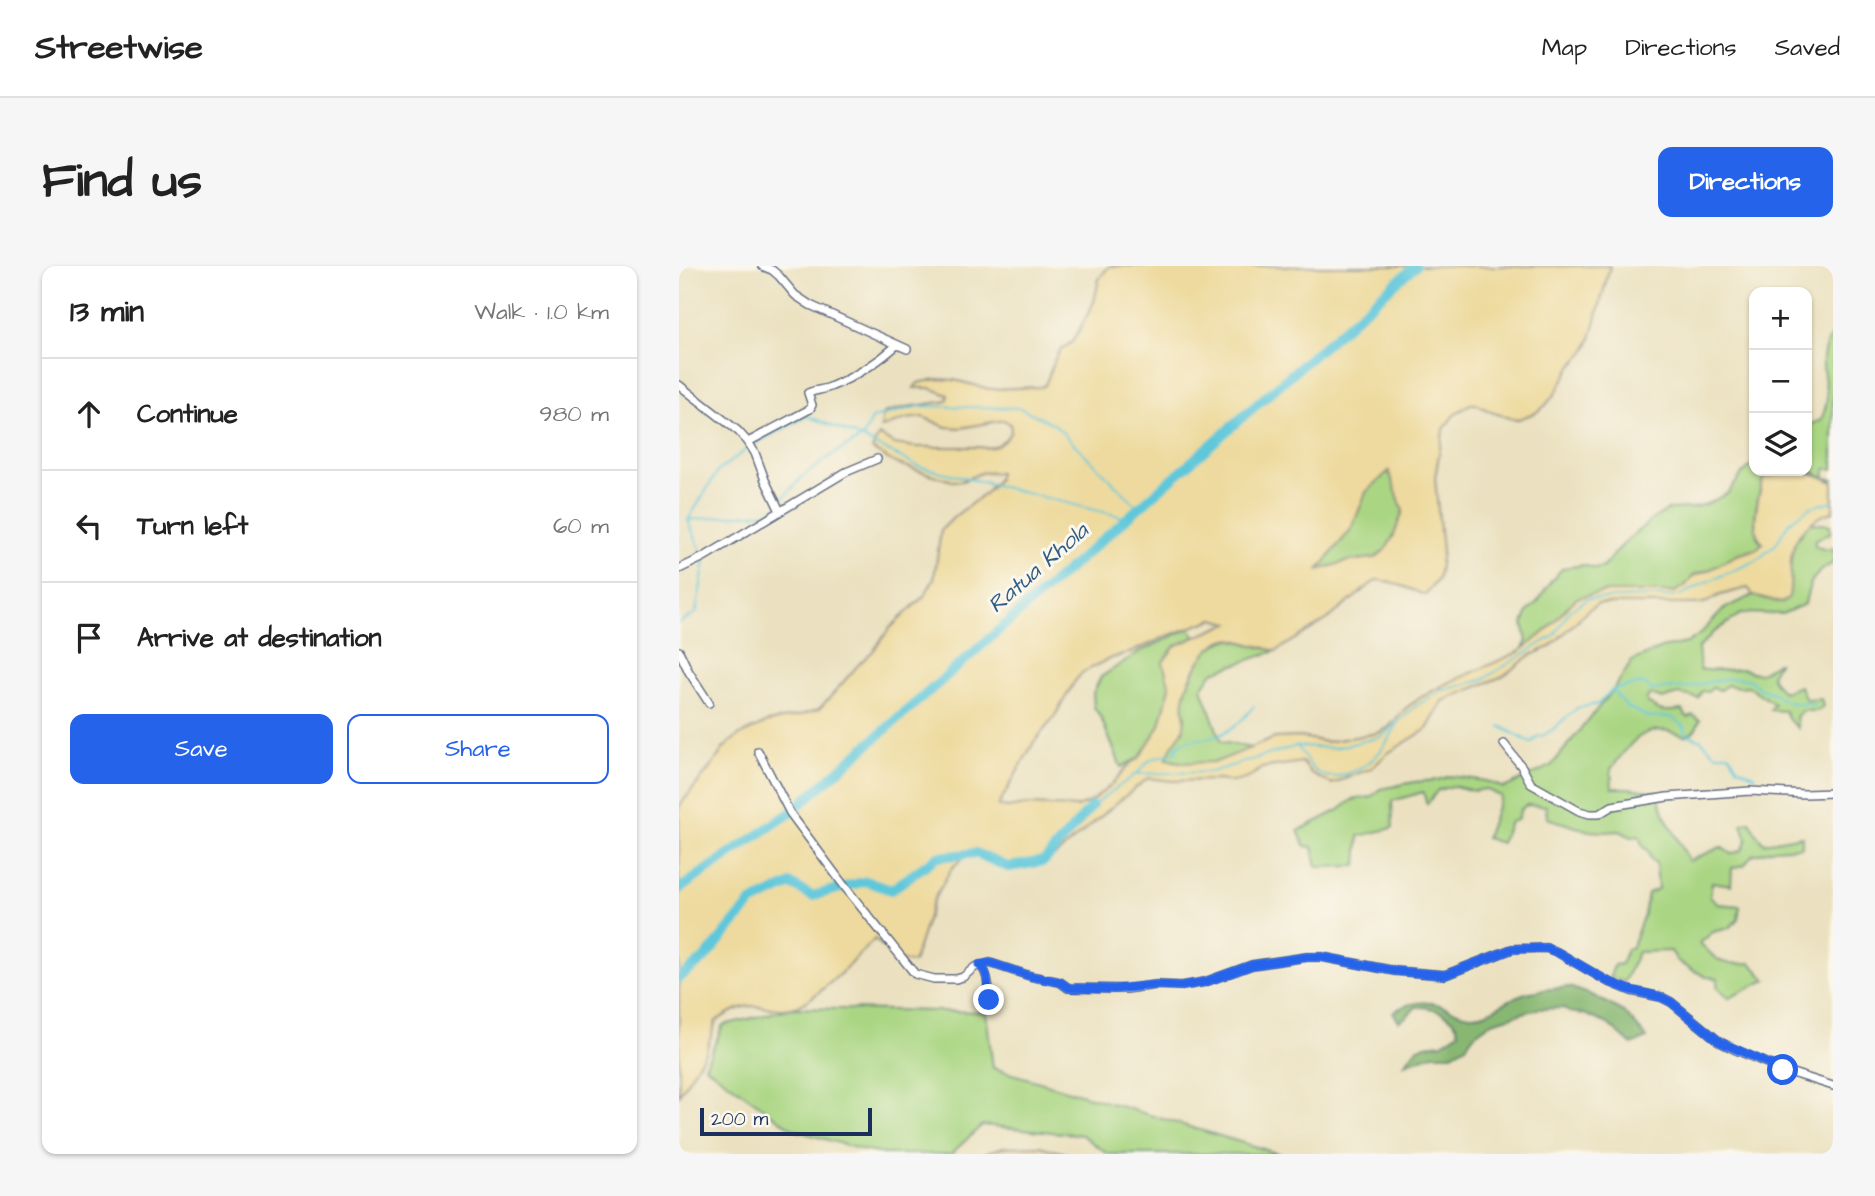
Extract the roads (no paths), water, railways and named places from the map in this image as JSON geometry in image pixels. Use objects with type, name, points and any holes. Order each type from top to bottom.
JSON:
[{"type":"street","points":[[762,266],[772,271],[795,295],[810,305],[907,349]]},
{"type":"street","points":[[748,442],[810,409],[812,405],[808,393],[847,380],[879,361],[897,345]]},
{"type":"street","points":[[679,385],[738,430],[748,442],[780,511]]},
{"type":"street","points":[[679,569],[846,472],[877,459]]},
{"type":"street","points":[[679,651],[709,703]]},
{"type":"street","points":[[1504,744],[1531,784],[1579,811],[1590,814],[1599,814],[1612,806],[1667,797],[1751,791],[1833,793]]},
{"type":"street","points":[[758,751],[790,813],[853,898],[915,974],[952,980],[963,977],[979,965],[990,963],[1060,982],[1069,988],[1115,989],[1156,985],[1182,986],[1205,982],[1252,965],[1307,957],[1322,957],[1395,971],[1445,975],[1512,949],[1546,948],[1607,981],[1671,1002],[1720,1042],[1736,1050],[1783,1070],[1833,1086]]},
{"type":"street","points":[[979,965],[984,968],[987,976],[987,1007]]},
{"type":"waterway","name":"Ratua Khola","points":[[679,889],[790,813],[1415,266]]},
{"type":"waterway","points":[[778,504],[802,477],[833,454],[862,438],[873,418],[920,406],[1020,408],[1054,424],[1139,508]]},
{"type":"waterway","points":[[753,445],[807,416],[862,438],[918,466],[1127,518]]},
{"type":"waterway","points":[[703,556],[688,520],[718,471],[748,448]]},
{"type":"waterway","points":[[1092,806],[1136,774],[1211,772],[1297,746],[1334,748],[1381,737],[1416,706],[1441,691],[1482,680],[1555,635],[1569,611],[1587,599],[1680,596],[1756,561],[1776,544],[1789,522],[1811,507],[1833,501]]},
{"type":"waterway","points":[[688,520],[770,512],[774,508]]},
{"type":"waterway","points":[[679,623],[696,613],[705,561]]},
{"type":"waterway","points":[[1500,726],[1531,743],[1538,736],[1552,730],[1577,708],[1598,704],[1612,690],[1642,683],[1652,690],[1740,678],[1750,680],[1760,689],[1774,693],[1784,701],[1815,705]]},
{"type":"waterway","points":[[1612,690],[1627,707],[1648,717],[1671,717],[1683,725],[1687,734],[1701,740],[1716,754],[1729,754],[1737,767],[1755,776]]},
{"type":"waterway","points":[[1138,772],[1151,759],[1176,752],[1177,746],[1182,743],[1216,736],[1229,730],[1254,706]]},
{"type":"waterway","points":[[1297,746],[1317,772],[1327,776],[1340,776],[1353,772],[1376,756],[1397,724]]},
{"type":"waterway","points":[[679,978],[704,959],[751,903],[791,884],[812,896],[866,881],[891,890],[937,857],[976,853],[1008,867],[1044,861],[1092,806]]}]
